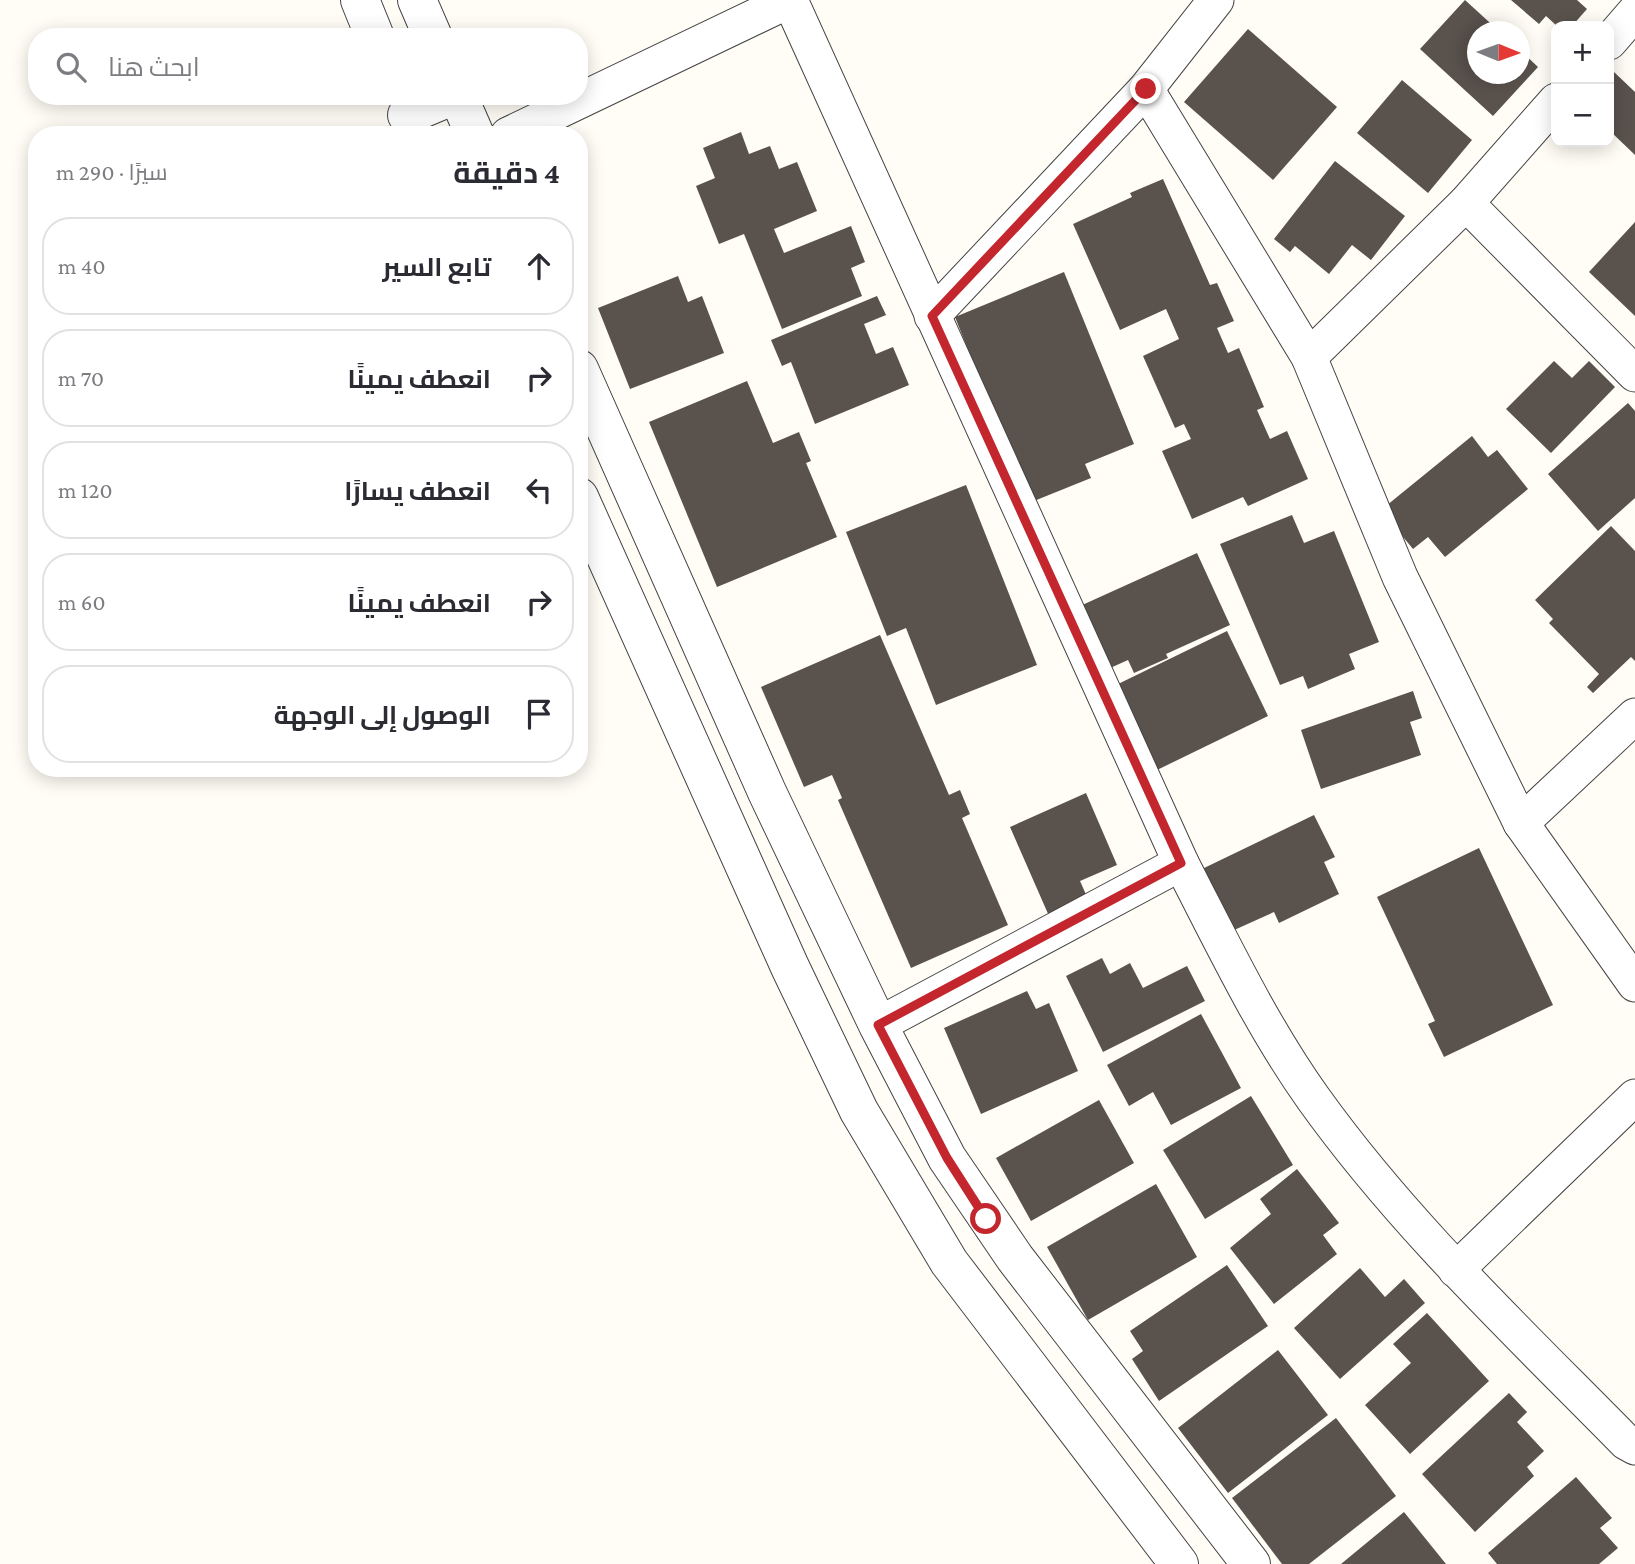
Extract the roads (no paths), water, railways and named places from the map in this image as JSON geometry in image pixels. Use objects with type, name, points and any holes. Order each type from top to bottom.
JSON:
[{"type":"street","points":[[360,0],[371,28]]},
{"type":"street","points":[[417,0],[429,28]]},
{"type":"street","points":[[932,316],[1146,89],[1216,0]]},
{"type":"street","points":[[588,100],[800,6],[932,316],[1181,863],[1245,985],[1313,1098],[1456,1270],[1626,1442],[1635,1447]]},
{"type":"street","points":[[1614,36],[1635,12]]},
{"type":"street","points":[[1146,89],[1308,357],[1400,577],[1521,823],[1635,984]]},
{"type":"street","points":[[408,115],[431,105]]},
{"type":"street","points":[[462,105],[471,126]]},
{"type":"street","points":[[528,126],[576,105]]},
{"type":"street","points":[[1308,357],[1466,203],[1551,107]]},
{"type":"street","points":[[1466,203],[1635,374]]},
{"type":"street","points":[[588,389],[767,792],[878,1025],[947,1158],[986,1219],[1251,1564]]},
{"type":"street","points":[[588,517],[779,942],[859,1111],[949,1262],[1180,1564]]},
{"type":"street","points":[[1521,823],[1635,716]]},
{"type":"street","points":[[878,1025],[1181,863]]},
{"type":"street","points":[[1456,1270],[1635,1097]]}]
